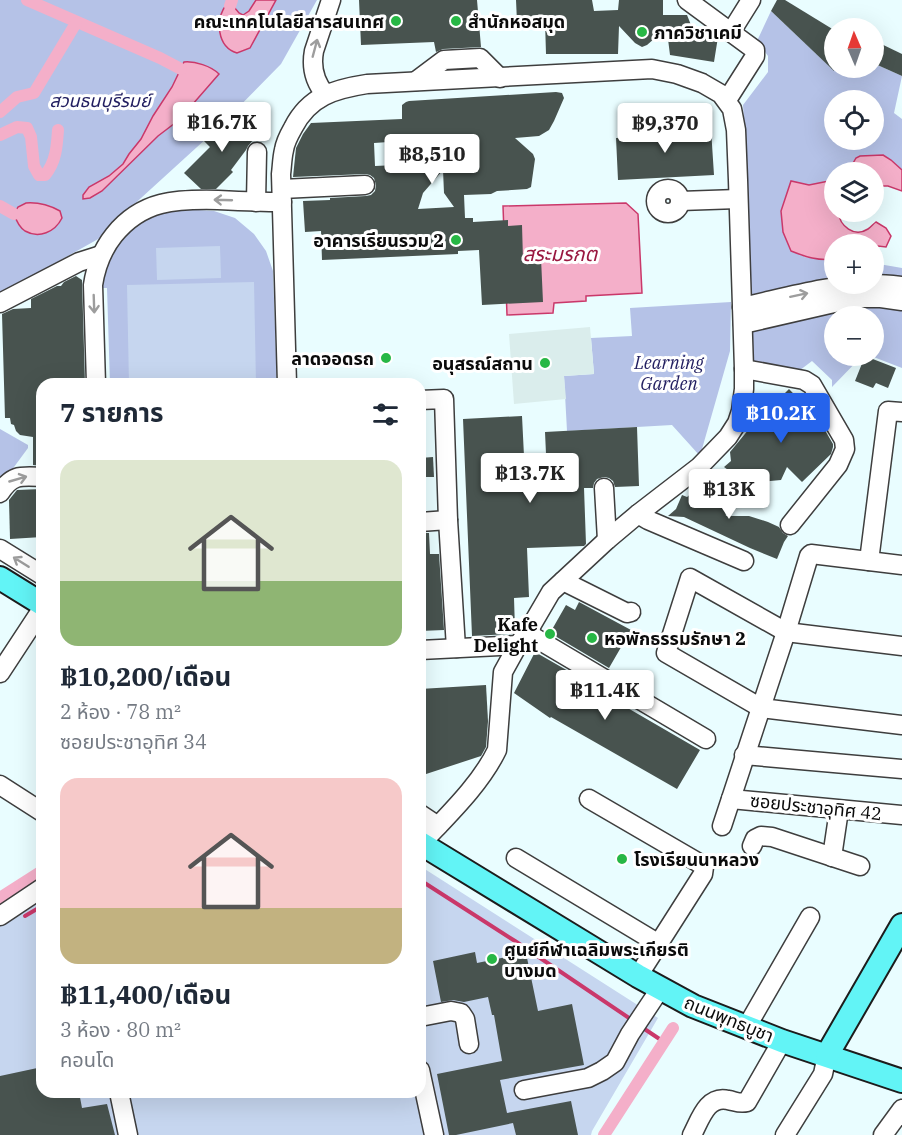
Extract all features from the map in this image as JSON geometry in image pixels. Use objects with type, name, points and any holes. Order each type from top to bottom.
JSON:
[{"type":"main road","points":[[0,578],[36,600]]},
{"type":"main road","name":"ถนนพุทธบูชา","points":[[426,846],[638,976],[693,1006],[782,1041],[830,1063],[902,1081]]},
{"type":"main road","points":[[830,1063],[902,925]]},
{"type":"main road","points":[[830,1063],[902,954]]},
{"type":"street","points":[[325,94],[315,77],[312,60],[331,0]]},
{"type":"street","points":[[687,0],[755,50],[756,53],[726,100]]},
{"type":"street","points":[[731,32],[751,0]]},
{"type":"street","points":[[287,378],[282,195],[284,150],[300,116],[325,94],[342,88],[367,84],[652,69],[688,77],[712,88],[726,100],[732,110],[736,130],[743,316],[744,389],[737,423],[728,437],[699,467],[607,540],[551,592],[503,672],[497,750],[483,775],[426,838]]},
{"type":"street","points":[[256,201],[257,152]]},
{"type":"street","points":[[96,378],[93,285],[96,265],[108,243],[122,225],[153,206],[171,201],[256,201],[282,195],[365,185]]},
{"type":"street","points":[[681,201],[738,199]]},
{"type":"street","points":[[0,303],[79,262],[101,255]]},
{"type":"street","points":[[743,316],[821,290],[859,284],[902,286]]},
{"type":"street","points":[[743,316],[856,298],[902,301]]},
{"type":"street","points":[[744,369],[804,380],[812,385],[844,441],[845,449],[837,465],[814,481],[790,525]]},
{"type":"street","points":[[426,400],[444,399],[448,520],[456,648]]},
{"type":"street","points":[[869,561],[888,411],[902,412]]},
{"type":"street","points":[[0,493],[6,483],[14,478],[36,477]]},
{"type":"street","points":[[604,488],[607,540]]},
{"type":"street","points":[[638,514],[744,561]]},
{"type":"street","points":[[426,522],[448,520]]},
{"type":"street","points":[[0,549],[36,571]]},
{"type":"street","points":[[722,826],[810,554],[902,565]]},
{"type":"street","points":[[902,646],[786,632],[690,578],[666,653],[761,708],[902,725]]},
{"type":"street","points":[[563,581],[627,613],[631,612]]},
{"type":"street","points":[[0,673],[36,618]]},
{"type":"street","points":[[426,650],[523,639],[706,739]]},
{"type":"street","points":[[744,755],[902,769]]},
{"type":"street","points":[[0,785],[36,808]]},
{"type":"street","points":[[589,799],[704,867],[703,874],[638,976]]},
{"type":"street","name":"ซอยประชาอุทิศ 42","points":[[731,799],[902,815]]},
{"type":"street","points":[[832,857],[839,810]]},
{"type":"street","points":[[426,818],[438,826]]},
{"type":"street","points":[[752,846],[755,839],[765,836],[860,866]]},
{"type":"street","points":[[516,858],[659,944]]},
{"type":"street","points":[[0,916],[36,892]]},
{"type":"street","points":[[746,1028],[810,917]]},
{"type":"street","points":[[524,1090],[588,1078],[615,1062],[630,1034],[660,989]]},
{"type":"street","points":[[426,1016],[451,1011],[461,1013],[465,1019],[469,1044]]},
{"type":"street","points":[[692,1135],[710,1103],[716,1099],[741,1104],[747,1102],[782,1041]]},
{"type":"street","points":[[785,1135],[830,1063]]},
{"type":"street","points":[[120,1098],[128,1135]]},
{"type":"street","points":[[426,1098],[434,1135]]},
{"type":"street","points":[[883,1135],[902,1109]]},
{"type":"green space","name":"สวนธนบุรีรมย์","points":[[0,0],[317,0],[281,64],[219,127],[100,238],[0,294]]},
{"type":"green space","points":[[771,11],[824,61],[824,78],[884,78],[884,68],[902,76],[894,113],[902,119],[902,170],[891,160],[856,158],[854,162],[824,162],[824,182],[809,185],[804,257],[824,260],[824,294],[884,294],[884,265],[902,268],[902,368],[884,361],[884,306],[824,306],[824,366],[852,366],[832,387],[832,380],[812,361],[791,377],[744,369],[738,199],[748,186],[743,105],[768,72],[768,56],[757,41]]},
{"type":"green space","points":[[184,209],[214,211],[235,218],[254,234],[266,251],[273,271],[277,378],[110,378],[107,288],[101,288],[106,272],[119,245],[129,234],[140,224],[167,212]]},
{"type":"green space","name":"Learning Garden","points":[[731,302],[730,351],[700,456],[672,425],[567,431],[564,376],[594,374],[591,338],[632,336],[630,308]]},
{"type":"green space","points":[[0,429],[28,445],[28,448],[0,486]]},
{"type":"shaded area","points":[[220,246],[221,278],[157,280],[156,248]]},
{"type":"shaded area","points":[[254,282],[256,378],[129,378],[127,285]]},
{"type":"shaded area","points":[[590,327],[594,374],[564,376],[566,399],[514,404],[509,334]]},
{"type":"shaded area","name":"ศูนย์กีฬาเฉลิมพระเกียรติ บางมด","points":[[426,870],[658,1018],[591,1135],[0,1135],[0,899],[36,878],[36,1098],[426,1098]]},
{"type":"water","points":[[256,0],[276,0],[250,48],[237,53],[230,50],[225,45],[220,32],[222,11],[226,5],[234,7],[243,15],[249,11]]},
{"type":"water","points":[[184,62],[203,65],[219,74],[179,120],[158,136],[102,191],[83,199],[89,187],[109,176],[123,164],[141,139]]},
{"type":"water","points":[[883,155],[891,160],[902,170],[902,191],[884,186],[884,162],[854,162],[860,156]]},
{"type":"water","points":[[791,181],[809,185],[824,182],[824,222],[842,222],[848,229],[858,232],[868,229],[876,222],[886,228],[891,236],[886,247],[884,247],[884,234],[824,234],[824,259],[812,258],[791,251],[783,232],[781,211]]},
{"type":"water","points":[[26,203],[52,207],[60,211],[62,218],[46,233],[36,234],[25,231],[14,214],[18,207]]},
{"type":"water","name":"สระมรกต","points":[[626,203],[638,214],[642,293],[586,296],[586,301],[554,303],[553,313],[507,315],[503,206]]},
{"type":"building","points":[[359,0],[477,0],[481,47],[443,49],[436,52],[434,42],[361,45]]},
{"type":"building","points":[[516,0],[592,0],[594,11],[618,10],[619,0],[663,0],[663,15],[687,15],[693,30],[714,34],[718,37],[714,62],[670,55],[668,39],[655,38],[642,47],[619,26],[618,54],[546,54],[545,21],[517,22]]},
{"type":"building","points":[[777,0],[785,0],[824,24],[824,61],[771,11]]},
{"type":"building","points":[[884,45],[902,54],[902,76],[884,68]]},
{"type":"building","points":[[562,93],[564,98],[549,130],[539,136],[515,138],[533,154],[535,159],[531,187],[497,191],[491,194],[464,195],[465,218],[473,218],[473,222],[508,220],[508,226],[522,225],[523,259],[541,258],[543,302],[482,305],[479,250],[458,251],[458,254],[322,260],[321,231],[305,232],[303,201],[371,195],[376,185],[374,178],[365,174],[293,177],[296,148],[303,134],[311,123],[402,119],[402,105],[409,101]],"holes":[[[403,141],[404,146],[440,163],[375,166],[374,143]],[[443,170],[444,193],[454,207],[418,209],[423,193]]]},
{"type":"building","points":[[233,113],[259,133],[231,170],[233,172],[216,189],[201,189],[184,173],[210,147],[204,141]]},
{"type":"building","points":[[680,124],[680,131],[711,129],[714,175],[618,180],[616,138],[646,136],[646,126]]},
{"type":"building","points":[[76,276],[82,280],[85,378],[36,378],[36,465],[33,465],[33,437],[20,435],[11,424],[10,418],[5,418],[2,314],[13,309],[31,308],[31,299],[61,286]]},
{"type":"building","points":[[884,363],[896,368],[888,388],[876,383],[873,388],[855,381],[861,366],[884,366]]},
{"type":"building","points":[[789,389],[819,420],[833,444],[831,454],[802,482],[787,467],[781,480],[746,483],[724,467],[731,461],[730,452],[749,429]]},
{"type":"building","points":[[522,416],[524,456],[546,454],[545,432],[637,427],[639,486],[615,487],[613,481],[604,477],[597,479],[593,488],[584,488],[586,544],[584,546],[527,548],[529,597],[514,598],[515,630],[512,634],[472,636],[463,419]]},
{"type":"building","points":[[433,457],[434,477],[426,477],[426,458]]},
{"type":"building","points":[[719,471],[726,516],[749,516],[768,522],[779,527],[788,536],[777,559],[684,517],[668,516],[676,509],[682,495],[687,497]]},
{"type":"building","points":[[36,489],[36,537],[10,539],[9,500],[17,490]]},
{"type":"building","points":[[426,533],[429,533],[430,554],[439,554],[444,630],[426,631]]},
{"type":"building","name":"หอพักธรรมรักษา 2","points":[[579,602],[631,630],[609,668],[550,633],[566,605],[575,610]]},
{"type":"building","points":[[535,652],[700,750],[677,789],[550,718],[514,693]]},
{"type":"building","points":[[486,685],[488,721],[486,747],[481,756],[426,774],[426,689]]},
{"type":"building","points":[[475,952],[477,963],[526,953],[538,1011],[572,1004],[584,1065],[500,1080],[507,1113],[571,1101],[578,1135],[516,1135],[513,1123],[449,1135],[437,1074],[502,1061],[494,1015],[492,1015],[488,997],[464,1002],[453,1000],[441,1002],[433,961]]},
{"type":"building","points":[[36,1068],[36,1098],[80,1098],[82,1108],[107,1104],[115,1135],[0,1135],[0,1076]]},
{"type":"waterway","points":[[27,0],[181,69]]},
{"type":"waterway","points":[[230,6],[232,0]]},
{"type":"waterway","points":[[0,112],[17,97],[34,93],[76,23]]},
{"type":"waterway","points":[[0,135],[17,127],[27,128],[31,137],[34,166],[39,175],[45,175],[54,159],[58,130]]},
{"type":"waterway","points":[[0,206],[14,214]]},
{"type":"waterway","points":[[0,898],[36,875]]},
{"type":"waterway","points":[[426,884],[632,1020]]},
{"type":"waterway","points":[[25,916],[36,910]]},
{"type":"waterway","points":[[640,1026],[664,1042]]},
{"type":"waterway","points":[[604,1135],[673,1028]]},
{"type":"place","name":"คณะเทคโนโลยีสารสนเทศ","points":[[396,21]]},
{"type":"place","name":"สำนักหอสมุด","points":[[456,21]]},
{"type":"place","name":"ภาควิชาเคมี","points":[[642,32]]},
{"type":"place","name":"อาคารเรียนรวม 2","points":[[456,240]]},
{"type":"place","name":"ลาดจอดรถ","points":[[386,358]]},
{"type":"place","name":"อนุสรณ์สถาน","points":[[545,363]]},
{"type":"place","name":"Kafe Delight","points":[[550,634]]},
{"type":"place","name":"หอพักธรรมรักษา 2","points":[[592,638]]},
{"type":"place","name":"โรงเรียนนาหลวง","points":[[622,859]]},
{"type":"place","name":"ศูนย์กีฬาเฉลิมพระเกียรติ บางมด","points":[[492,959]]}]
